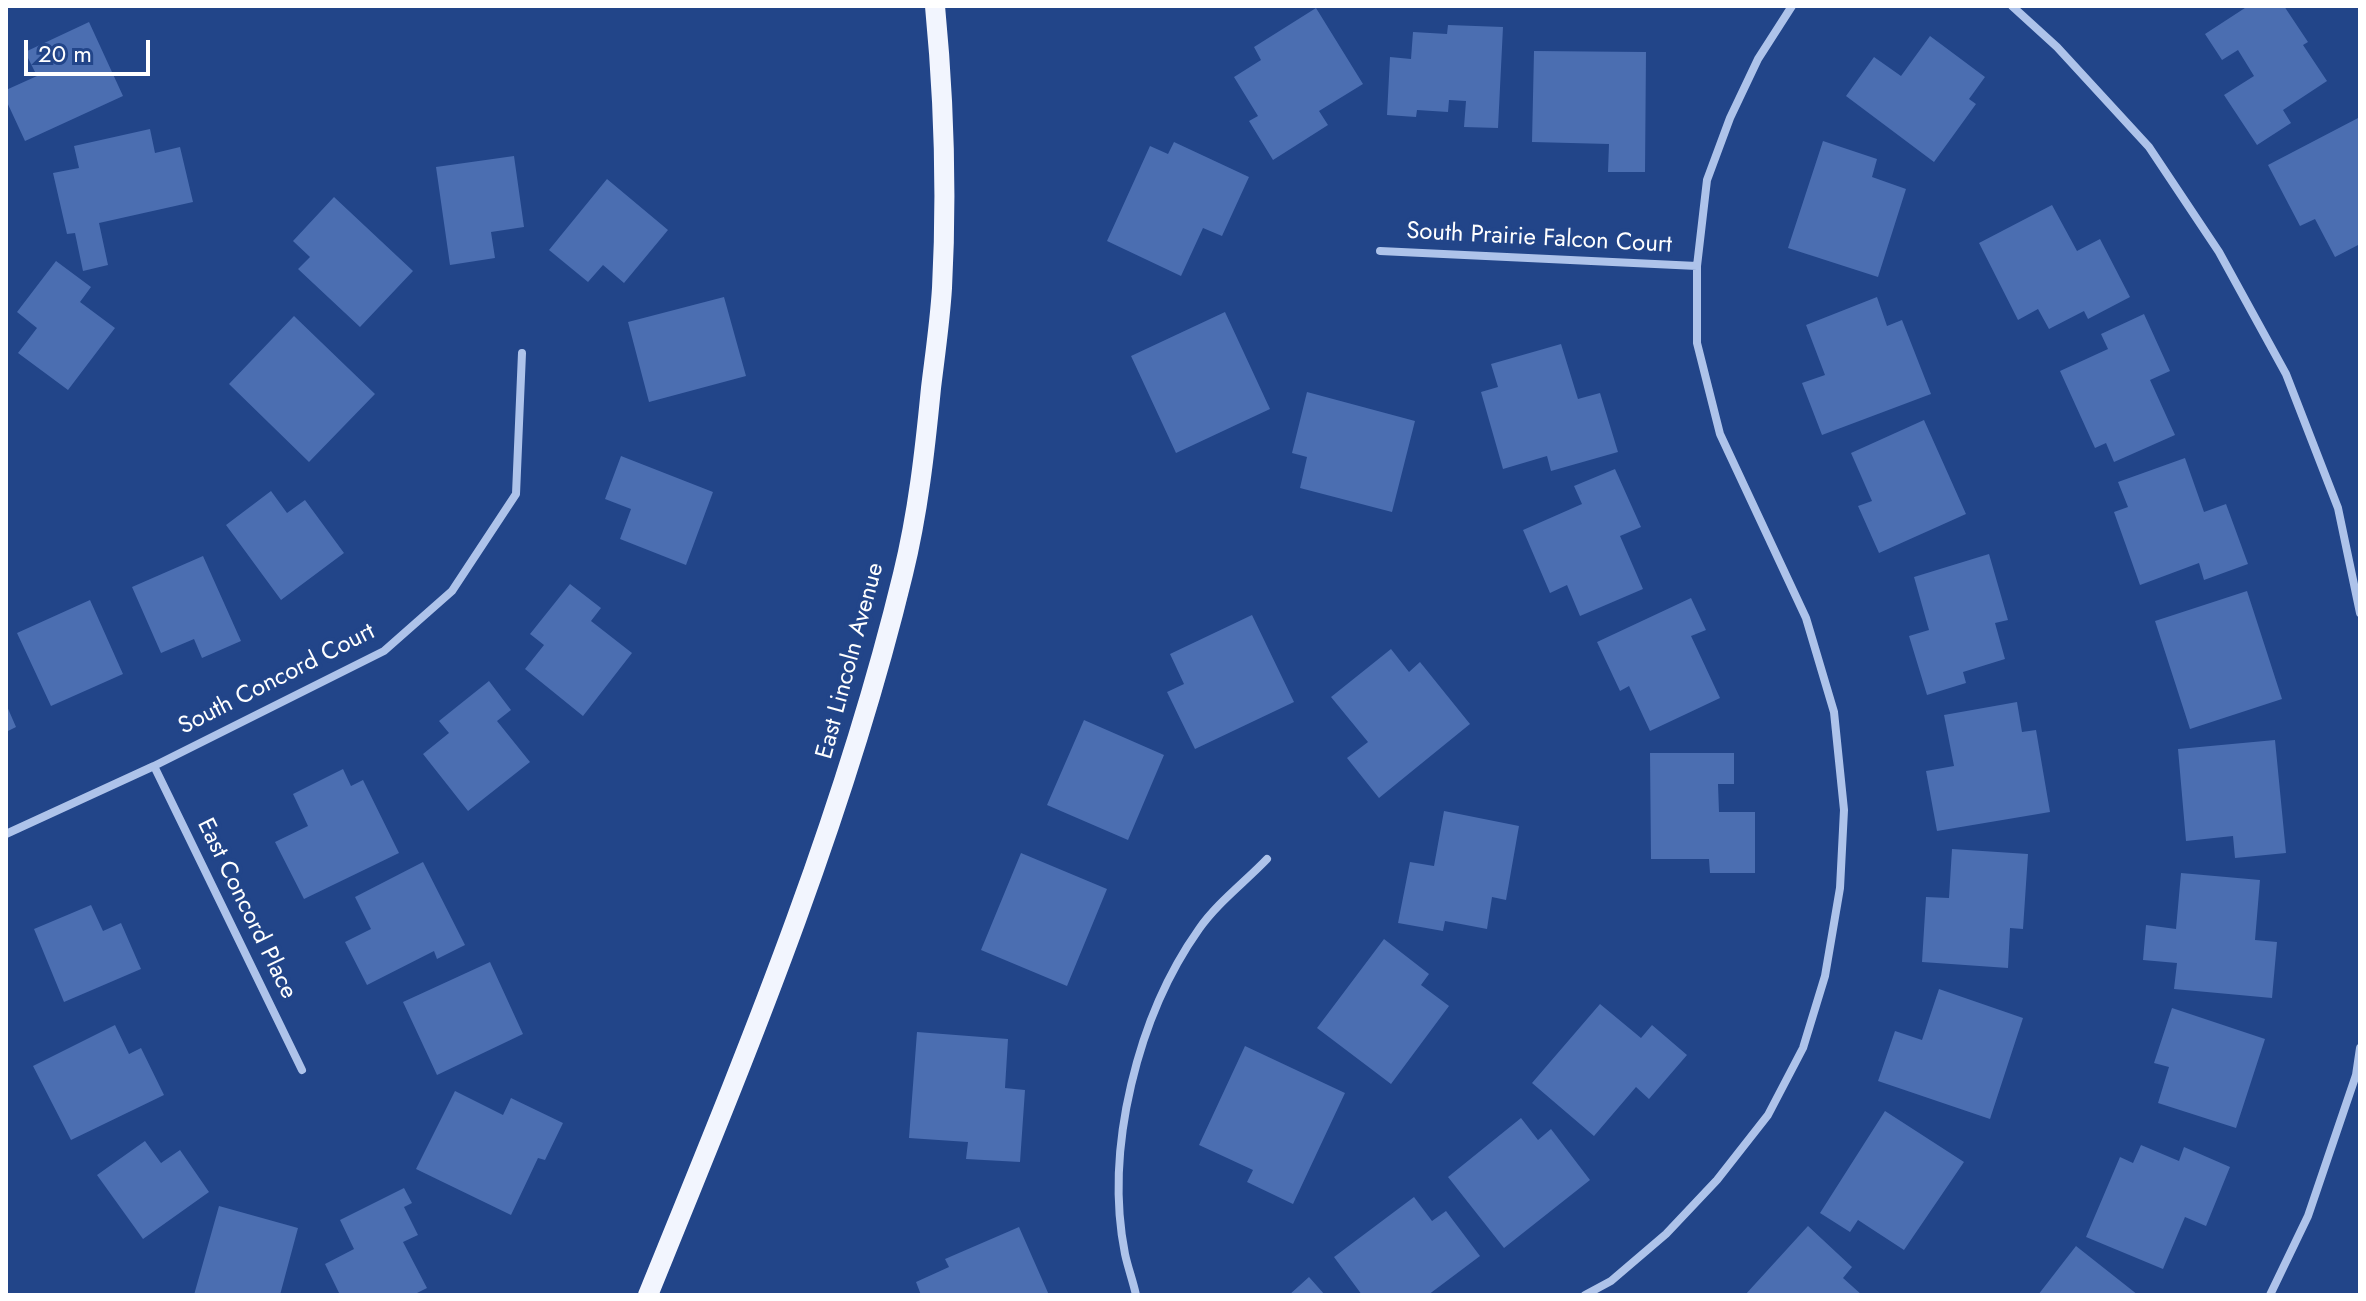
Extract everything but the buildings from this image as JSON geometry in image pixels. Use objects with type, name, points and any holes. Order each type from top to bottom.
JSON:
[{"type":"main road","name":"East Lincoln Avenue","points":[[648,1295],[774,977],[847,773],[903,573],[924,464],[942,288],[944,168],[941,62],[935,6]]},
{"type":"street","points":[[1585,1295],[1611,1281],[1666,1234],[1717,1180],[1768,1115],[1803,1048],[1825,976],[1840,888],[1844,810],[1834,712],[1806,618],[1720,434],[1697,343],[1697,266],[1707,180],[1730,118],[1758,59],[1792,6]]},
{"type":"street","points":[[2012,6],[2057,47],[2149,147],[2219,252],[2286,374],[2338,508],[2360,613]]},
{"type":"street","name":"South Prairie Falcon Court","points":[[1380,251],[1697,266]]},
{"type":"street","name":"South Concord Court","points":[[6,834],[154,766],[384,651],[452,591],[516,494],[522,353]]},
{"type":"street","name":"East Concord Place","points":[[154,766],[302,1070]]},
{"type":"street","points":[[1136,1295],[1125,1252],[1119,1183],[1127,1103],[1143,1039],[1172,970],[1202,926],[1267,859]]},
{"type":"street","points":[[2270,1295],[2308,1216],[2356,1075],[2360,1048]]}]
